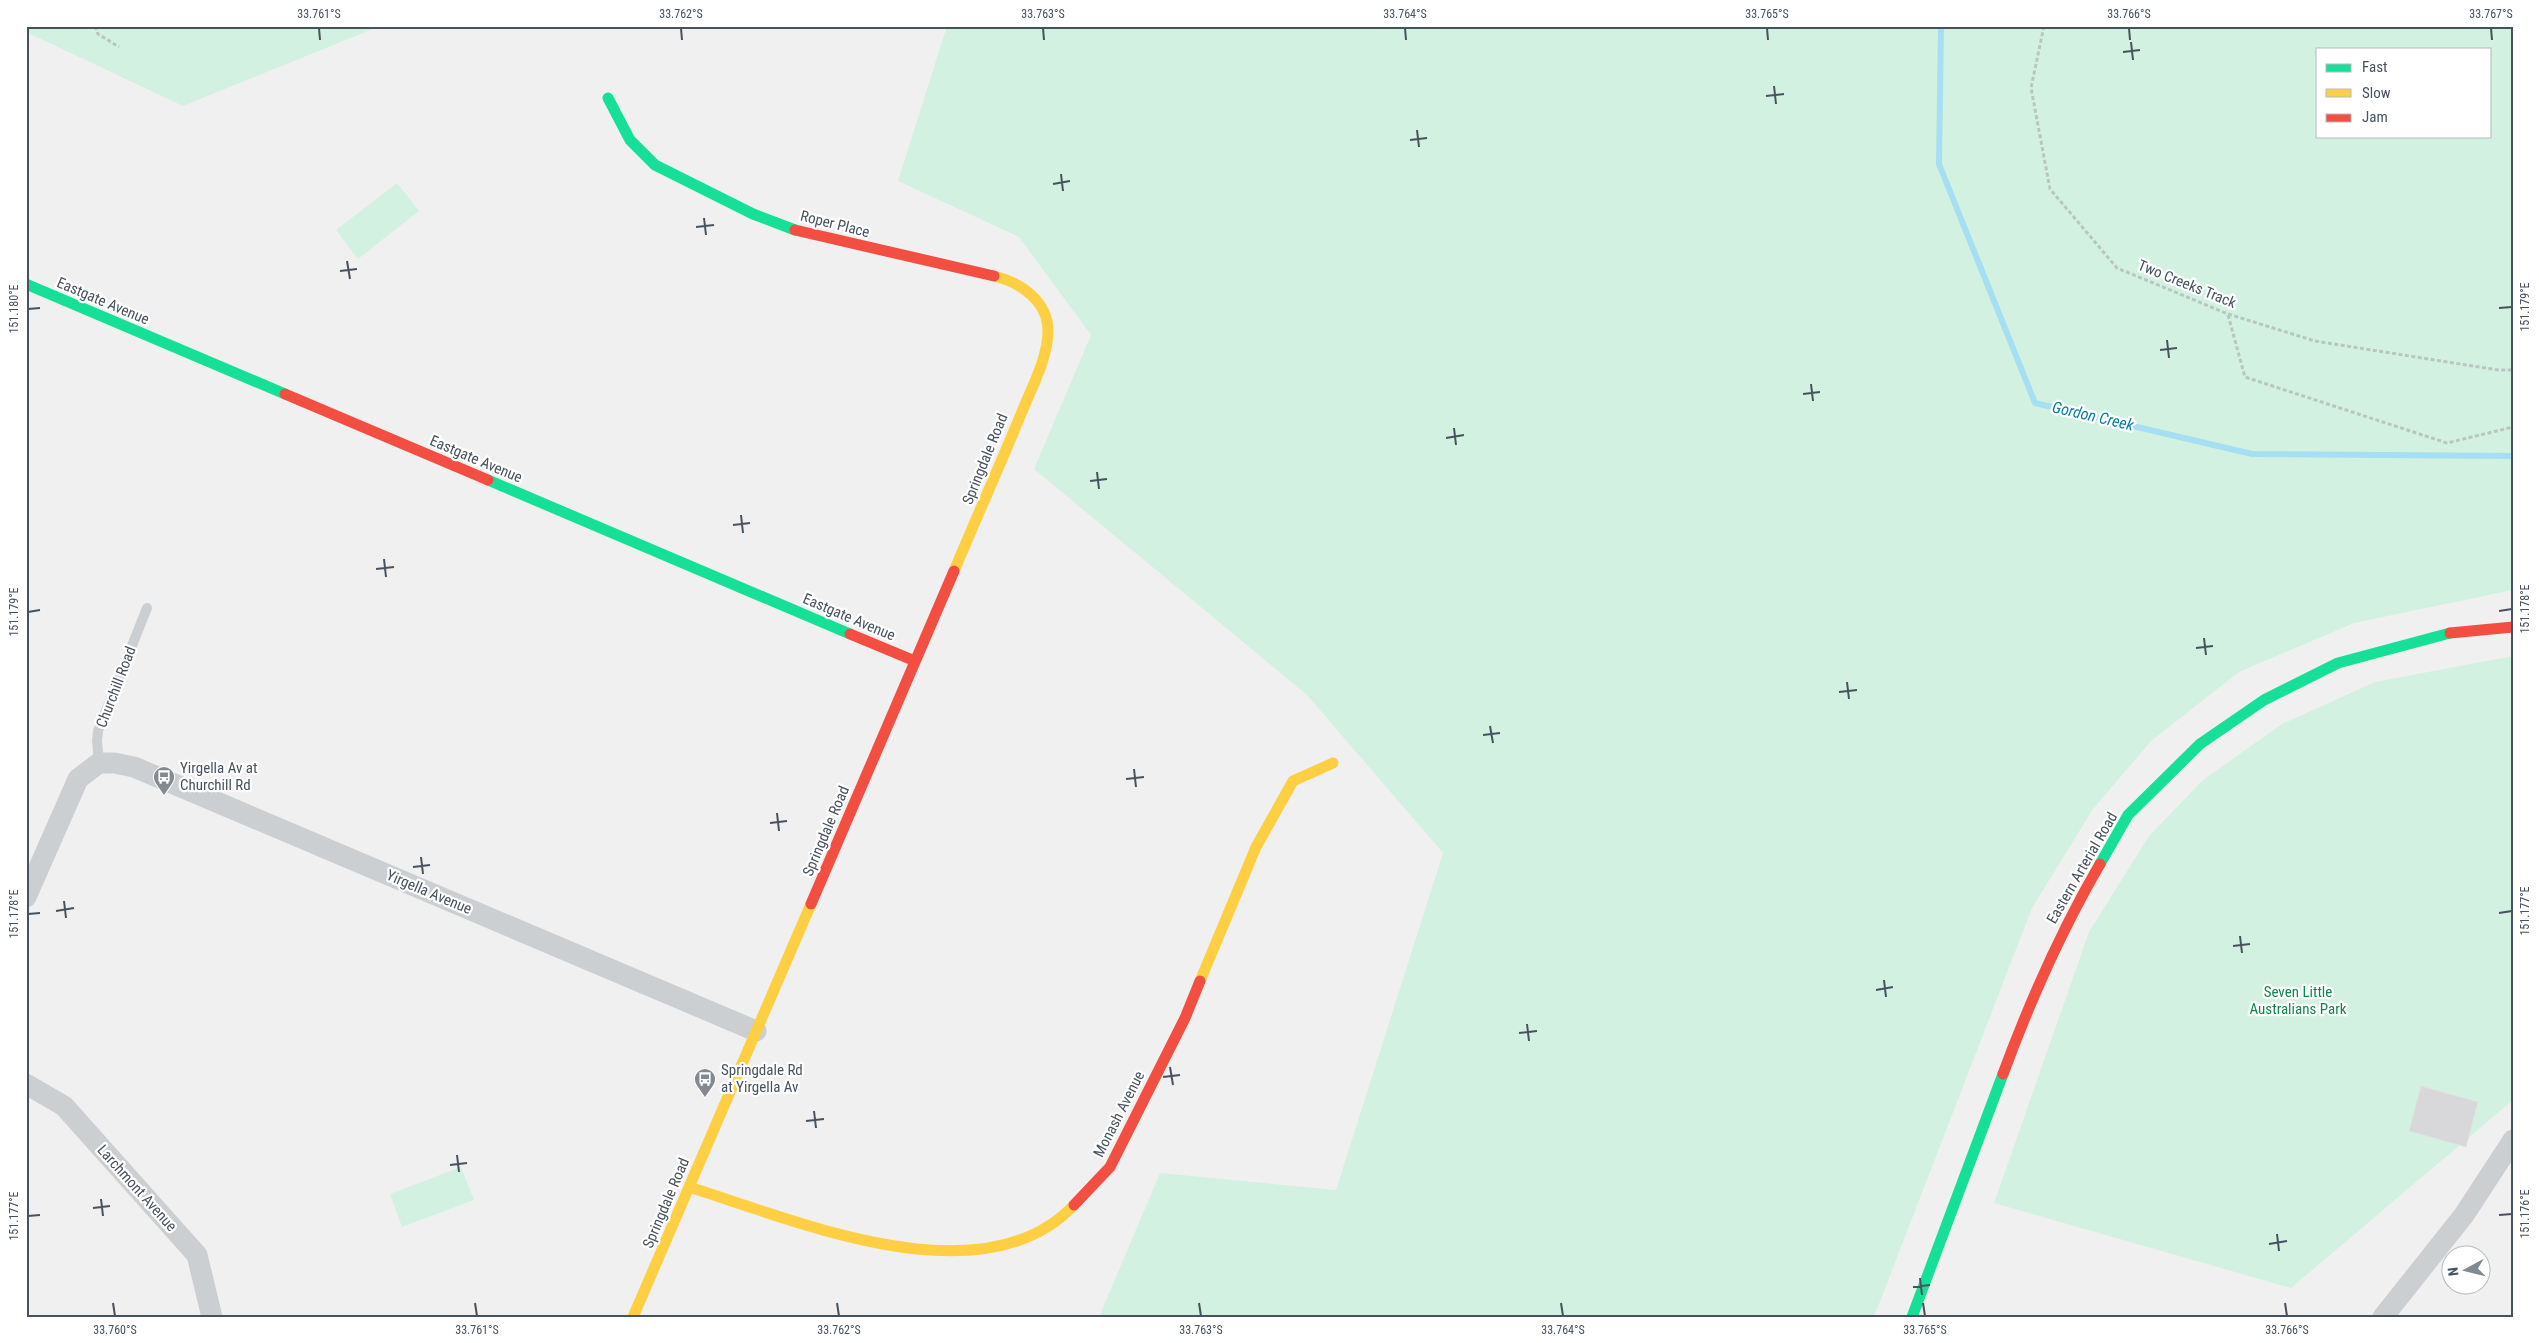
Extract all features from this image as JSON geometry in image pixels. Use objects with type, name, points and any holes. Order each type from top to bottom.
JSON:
[{"type":"street","name":"Roper Place","points":[[608,98],[630,140],[642,155],[655,165],[753,214],[795,230],[1007,279],[1024,287],[1037,299],[1045,314],[1048,332],[1043,355]]},
{"type":"street","name":"Eastgate Avenue","points":[[26,284],[915,661]]},
{"type":"street","name":"Springdale Road","points":[[633,1317],[994,478],[1043,355]]},
{"type":"street","name":"Eastern Arterial Road","points":[[1912,1317],[2024,1018],[2069,918],[2128,816],[2200,744],[2264,700],[2338,664],[2444,634],[2513,627]]},
{"type":"street","points":[[26,897],[78,780],[99,763]]},
{"type":"street","name":"Yirgella Avenue","points":[[99,763],[114,763],[134,767],[756,1031]]},
{"type":"street","name":"Monash Avenue","points":[[689,1187],[836,1233],[904,1249],[974,1252],[1032,1237],[1046,1228],[1066,1214],[1110,1167],[1185,1018],[1256,847],[1294,781],[1333,763]]},
{"type":"street","name":"Larchmont Avenue","points":[[26,1084],[64,1106],[197,1255],[212,1317]]},
{"type":"street","points":[[2384,1317],[2464,1215],[2512,1140]]},
{"type":"lane","name":"Churchill Road","points":[[99,763],[98,731],[148,608]]},
{"type":"path","points":[[95,26],[98,34],[119,47]]},
{"type":"path","name":"Two Creeks Track","points":[[2044,26],[2030,88],[2050,189],[2117,268],[2228,314],[2315,341],[2498,370],[2513,370]]},
{"type":"path","points":[[2228,314],[2246,377],[2447,443],[2513,427]]},
{"type":"green space","points":[[26,26],[380,26],[183,106],[26,32]]},
{"type":"green space","points":[[947,26],[2513,26],[2513,590],[2354,623],[2239,672],[2151,741],[2093,809],[2032,908],[1874,1317],[1099,1317],[1160,1173],[1336,1190],[1443,853],[1307,695],[1034,469],[1091,335],[1019,237],[898,181]]},
{"type":"green space","points":[[397,183],[419,211],[358,259],[336,230]]},
{"type":"green space","name":"Seven Little Australians Park","points":[[2513,656],[2513,1100],[2291,1288],[1994,1203],[2089,932],[2149,836],[2203,780],[2282,724],[2375,682]]},
{"type":"green space","points":[[461,1167],[474,1200],[402,1227],[390,1194]]},
{"type":"building","points":[[2421,1086],[2478,1102],[2466,1147],[2409,1131]]},
{"type":"waterway","name":"Gordon Creek","points":[[1941,26],[1939,164],[2035,403],[2252,454],[2513,456]]},
{"type":"traffic: fast","points":[[608,98],[630,140],[655,165],[753,214],[795,230]]},
{"type":"traffic: fast","points":[[26,284],[285,394]]},
{"type":"traffic: fast","points":[[488,480],[850,634]]},
{"type":"traffic: fast","points":[[2100,864],[2128,815],[2200,744],[2264,700],[2338,663],[2450,633]]},
{"type":"traffic: fast","points":[[1912,1317],[2003,1074]]},
{"type":"traffic: slow","points":[[954,571],[1038,373],[1047,341],[1047,320],[1038,302],[1023,288],[994,276]]},
{"type":"traffic: slow","points":[[1200,981],[1256,847],[1293,781],[1333,763]]},
{"type":"traffic: slow","points":[[633,1317],[811,904]]},
{"type":"traffic: slow","points":[[689,1187],[833,1233],[887,1245],[940,1251],[990,1248],[1036,1233],[1074,1205]]},
{"type":"traffic: jam","points":[[795,230],[994,276]]},
{"type":"traffic: jam","points":[[285,394],[488,480]]},
{"type":"traffic: jam","points":[[811,904],[954,571]]},
{"type":"traffic: jam","points":[[2450,633],[2513,627]]},
{"type":"traffic: jam","points":[[850,634],[915,661]]},
{"type":"traffic: jam","points":[[2003,1074],[2047,967],[2072,915],[2100,864]]},
{"type":"traffic: jam","points":[[1074,1205],[1110,1167],[1185,1018],[1200,981]]},
{"type":"place","name":"Yirgella Av at Churchill Rd","points":[[164,796]]},
{"type":"place","name":"Springdale Rd at Yirgella Av","points":[[705,1098]]}]
